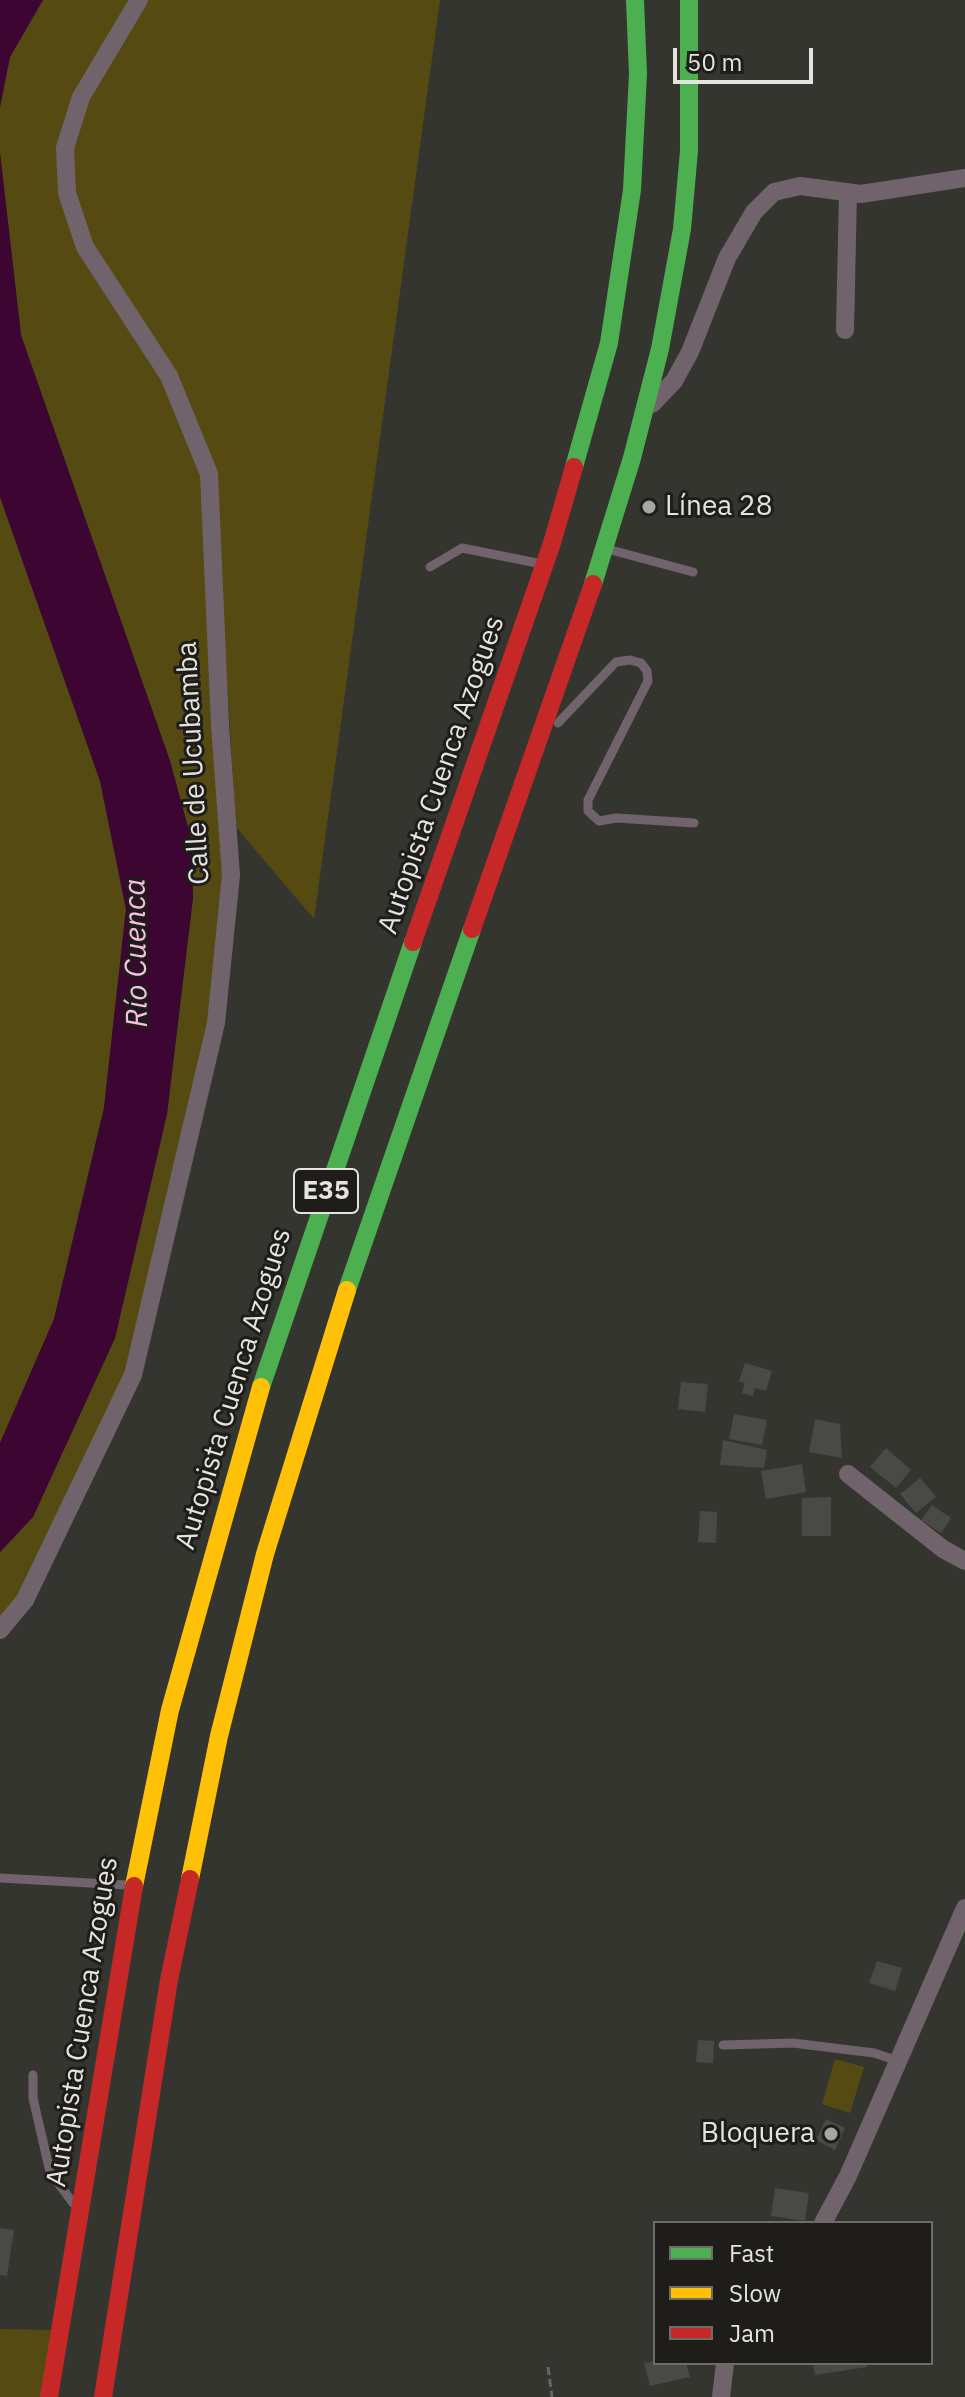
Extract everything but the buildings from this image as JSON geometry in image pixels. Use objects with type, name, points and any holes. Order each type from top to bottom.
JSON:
[{"type":"highway","name":"Autopista Cuenca Azogues","points":[[49,2397],[133,1885],[170,1710],[240,1451],[544,565],[595,398],[622,275],[636,133],[635,0]]},
{"type":"highway","name":"E35","points":[[103,2397],[169,1980],[219,1736],[257,1585],[331,1335],[537,747],[604,548],[645,412],[670,304],[682,229],[691,100],[689,0]]},
{"type":"street","name":"Calle de Ucubamba","points":[[0,1630],[25,1600],[133,1375],[216,1023],[231,875],[209,474],[169,376],[85,247],[67,193],[65,148],[81,97],[139,0]]},
{"type":"street","points":[[645,412],[674,381],[727,258],[754,212],[774,192],[800,186],[861,194],[965,178]]},
{"type":"street","points":[[845,330],[848,192]]},
{"type":"street","points":[[848,1474],[943,1549],[965,1561]]},
{"type":"street","points":[[824,2221],[848,2176],[965,1908]]},
{"type":"street","points":[[721,2397],[725,2365]]},
{"type":"lane","points":[[430,567],[462,548],[544,565]]},
{"type":"lane","points":[[604,548],[693,572]]},
{"type":"lane","points":[[537,747],[602,673],[616,662],[630,660],[641,663],[647,671],[648,681],[588,800],[588,811],[599,821],[616,818],[694,823]]},
{"type":"lane","points":[[0,1878],[133,1885]]},
{"type":"lane","points":[[723,2045],[793,2043],[874,2053],[898,2061]]},
{"type":"lane","points":[[33,2075],[33,2098],[50,2172],[80,2211]]},
{"type":"path","points":[[548,2367],[552,2397]]},
{"type":"shaded area","points":[[43,0],[139,0],[65,148],[85,247],[169,376],[209,474],[231,875],[216,1023],[133,1375],[0,1630],[0,1552],[33,1517],[115,1338],[167,1114],[193,898],[192,842],[170,761],[21,335],[0,153],[0,107],[10,57]]},
{"type":"shaded area","points":[[148,0],[440,0],[314,919],[236,827],[214,474],[90,246],[73,189],[71,150],[88,100]]},
{"type":"shaded area","points":[[0,497],[100,781],[126,909],[104,1107],[54,1319],[0,1443]]},
{"type":"shaded area","points":[[835,2059],[864,2067],[850,2113],[822,2104]]},
{"type":"shaded area","points":[[0,2329],[52,2330],[41,2397],[0,2397]]},
{"type":"water","points":[[0,0],[43,0],[10,57],[0,107]]},
{"type":"water","name":"Río Cuenca","points":[[0,153],[21,335],[170,761],[192,842],[193,898],[167,1114],[115,1338],[33,1517],[0,1552],[0,1443],[54,1319],[104,1108],[126,909],[100,781],[0,497]]},
{"type":"traffic: fast","points":[[574,467],[609,343],[632,190],[638,74],[635,0]]},
{"type":"traffic: fast","points":[[593,584],[632,458],[660,349],[682,229],[689,151],[689,0]]},
{"type":"traffic: fast","points":[[347,1290],[472,929]]},
{"type":"traffic: fast","points":[[261,1387],[413,942]]},
{"type":"traffic: slow","points":[[190,1879],[219,1736],[265,1554],[347,1290]]},
{"type":"traffic: slow","points":[[134,1886],[170,1710],[261,1387]]},
{"type":"traffic: jam","points":[[413,942],[552,543],[574,467]]},
{"type":"traffic: jam","points":[[472,929],[593,584]]},
{"type":"traffic: jam","points":[[103,2397],[169,1980],[190,1879]]},
{"type":"traffic: jam","points":[[49,2397],[134,1886]]},
{"type":"place","name":"Línea 28","points":[[649,507]]},
{"type":"place","name":"Bloquera","points":[[831,2134]]}]
